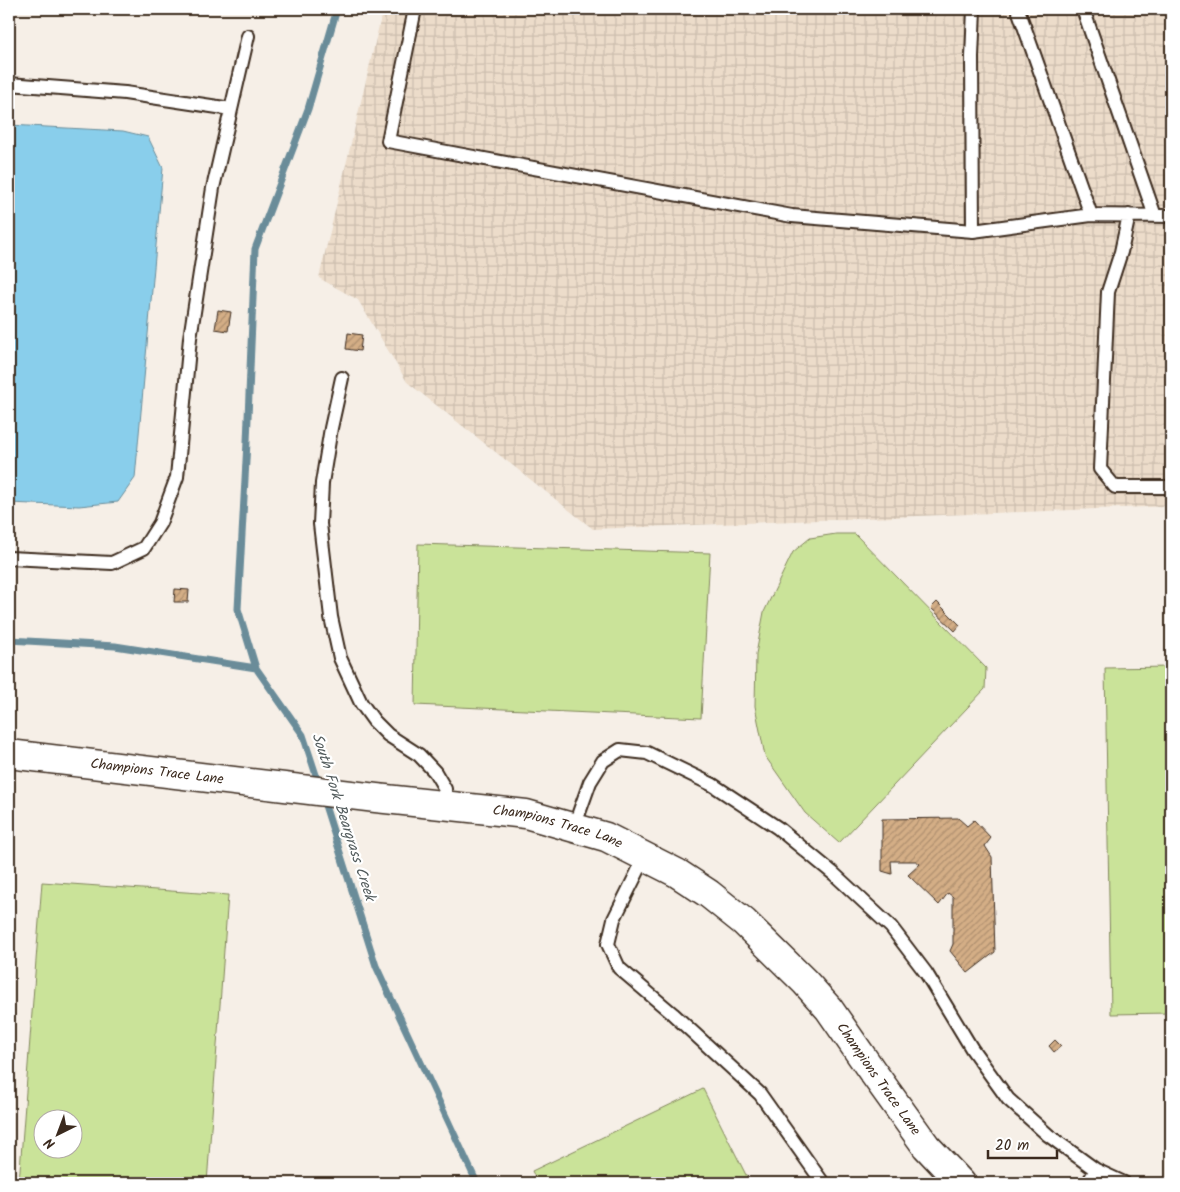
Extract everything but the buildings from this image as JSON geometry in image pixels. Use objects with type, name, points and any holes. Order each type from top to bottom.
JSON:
[{"type":"street","name":"Champions Trace Lane","points":[[9,754],[245,783],[526,814],[606,837],[677,873],[744,922],[805,982],[829,1009],[926,1146],[961,1183]]},
{"type":"lane","points":[[415,9],[388,141],[792,216],[973,231],[1091,215],[1171,216]]},
{"type":"lane","points":[[973,231],[972,57],[974,9]]},
{"type":"lane","points":[[1083,9],[1155,216]]},
{"type":"lane","points":[[1019,12],[1091,215]]},
{"type":"lane","points":[[9,558],[112,563],[144,548],[160,523],[177,477],[190,338],[213,188],[248,36]]},
{"type":"lane","points":[[9,84],[125,93],[231,109]]},
{"type":"lane","points":[[1129,215],[1121,252],[1108,292],[1100,469],[1115,486],[1171,487]]},
{"type":"lane","points":[[342,378],[322,483],[320,524],[331,617],[340,658],[361,703],[374,721],[388,735],[419,755],[435,772],[445,789],[446,806]]},
{"type":"lane","points":[[574,827],[590,782],[603,760],[620,750],[647,753],[714,785],[778,828],[834,874],[891,927],[926,973],[972,1049],[1008,1099],[1048,1135],[1096,1170],[1124,1183]]},
{"type":"lane","points":[[645,857],[614,919],[608,944],[619,968],[673,1014],[760,1094],[823,1183]]},
{"type":"lane","points":[[1088,1183],[1096,1170]]},
{"type":"shaded area","points":[[383,9],[1171,9],[1171,506],[593,529],[407,382],[358,300],[319,278]]},
{"type":"green space","points":[[836,534],[855,534],[986,668],[985,689],[839,843],[805,813],[765,756],[755,706],[756,654],[764,612],[793,552],[810,538]]},
{"type":"green space","points":[[418,544],[710,553],[701,718],[415,705]]},
{"type":"green space","points":[[1171,667],[1171,1013],[1111,1014],[1105,668]]},
{"type":"green space","points":[[42,882],[228,895],[207,1183],[19,1183]]},
{"type":"green space","points":[[703,1089],[750,1183],[538,1183],[532,1171]]},
{"type":"water","points":[[9,125],[123,131],[148,137],[163,168],[135,478],[118,502],[79,506],[9,503]]},
{"type":"waterway","points":[[256,668],[238,609],[255,249],[308,109],[337,9]]},
{"type":"waterway","name":"South Fork Beargrass Creek","points":[[9,640],[115,646],[256,668],[303,735],[319,784]]},
{"type":"waterway","name":"South Fork Beargrass Creek","points":[[323,799],[376,966],[477,1183]]}]
